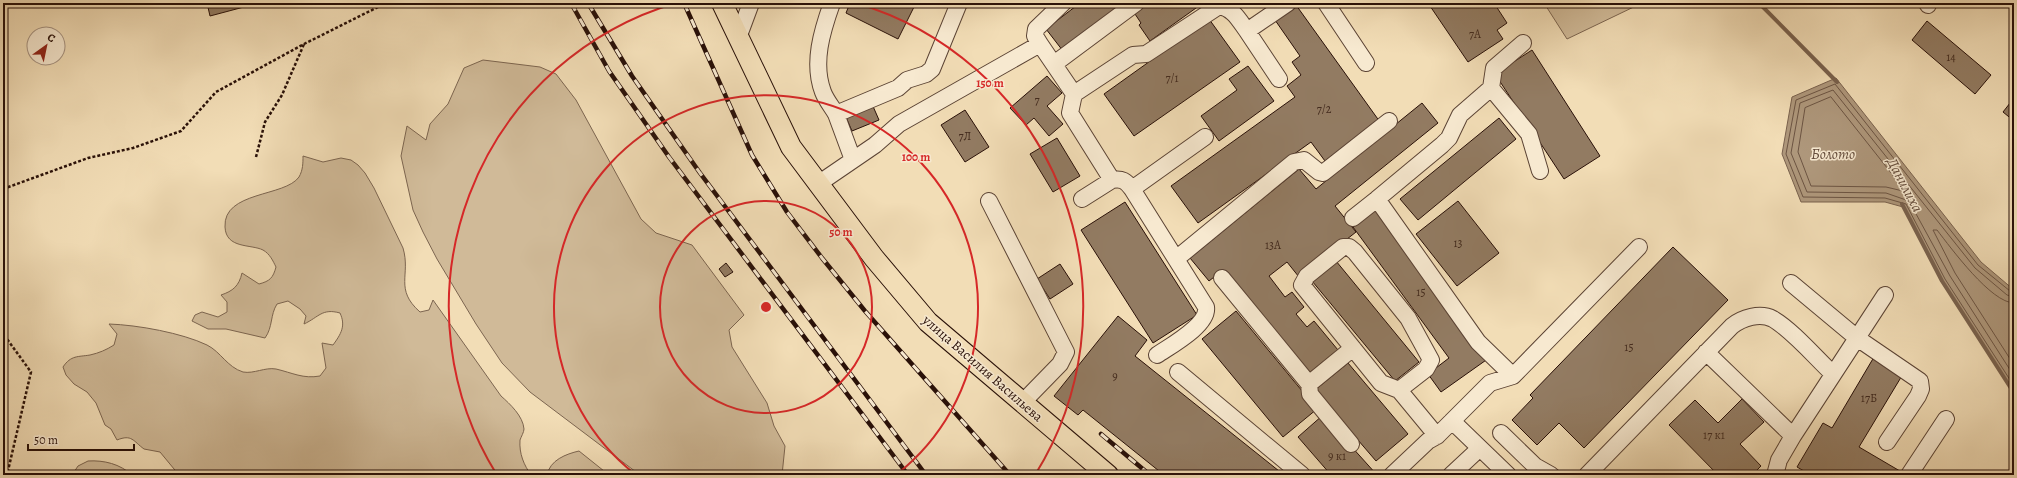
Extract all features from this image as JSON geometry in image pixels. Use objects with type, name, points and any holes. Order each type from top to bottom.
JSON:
[{"type":"main road","name":"улица Василия Васильева","points":[[722,3],[791,147],[874,258],[928,322],[1108,475]]},
{"type":"lane","points":[[738,38],[751,3]]},
{"type":"lane","points":[[832,3],[822,31],[818,62],[823,92],[836,114],[853,160]]},
{"type":"lane","points":[[836,114],[898,88],[907,80],[926,74],[932,69],[959,3]]},
{"type":"lane","points":[[1063,3],[1036,29],[1035,36],[1074,94]]},
{"type":"lane","points":[[1054,64],[1136,3]]},
{"type":"lane","points":[[1247,31],[1288,3]]},
{"type":"lane","points":[[1326,3],[1366,63]]},
{"type":"lane","points":[[1112,180],[1070,113],[1074,94],[1133,55],[1146,54],[1219,6],[1226,7],[1235,14],[1279,79]]},
{"type":"lane","points":[[1353,218],[1449,138],[1460,115],[1491,88],[1494,68],[1523,43]]},
{"type":"lane","points":[[818,184],[876,145],[899,124],[1040,44]]},
{"type":"lane","points":[[1491,88],[1529,134],[1540,171]]},
{"type":"lane","points":[[1176,259],[1294,162],[1304,160],[1318,172],[1323,173],[1389,121]]},
{"type":"lane","points":[[1132,189],[1205,137]]},
{"type":"lane","points":[[1082,199],[1112,180],[1119,179],[1126,181],[1206,307],[1206,314],[1197,327],[1158,355]]},
{"type":"lane","points":[[1376,199],[1478,342],[1513,376]]},
{"type":"lane","points":[[989,200],[1066,352],[1060,364],[1022,403]]},
{"type":"lane","points":[[1399,390],[1429,365],[1431,360],[1408,318],[1355,252],[1349,248],[1343,247],[1307,276],[1302,285],[1381,383],[1399,390],[1437,436]]},
{"type":"lane","points":[[1392,475],[1428,441],[1437,436],[1490,382],[1513,376],[1639,247]]},
{"type":"lane","points":[[1222,278],[1309,384],[1310,394],[1351,444]]},
{"type":"lane","points":[[1792,283],[1857,338],[1920,381],[1921,388],[1918,396],[1887,442]]},
{"type":"lane","points":[[1775,475],[1779,460],[1792,436],[1885,295]]},
{"type":"lane","points":[[1587,475],[1740,319],[1751,317],[1771,318],[1783,326],[1833,374]]},
{"type":"lane","points":[[1309,384],[1353,348]]},
{"type":"lane","points":[[1706,352],[1792,436]]},
{"type":"lane","points":[[1178,372],[1302,475]]},
{"type":"lane","points":[[1909,475],[1946,419]]},
{"type":"lane","points":[[1452,421],[1506,474]]},
{"type":"lane","points":[[1501,433],[1534,466],[1551,475]]},
{"type":"lane","points":[[1451,475],[1480,448]]},
{"type":"path","points":[[3,189],[88,158],[134,148],[181,131],[216,92],[304,44],[386,3]]},
{"type":"path","points":[[256,157],[266,122],[282,95],[304,44]]},
{"type":"path","points":[[3,337],[7,339],[31,372],[7,475]]},
{"type":"shaded area","points":[[1544,3],[1642,3],[1567,39]]},
{"type":"shaded area","points":[[483,60],[540,67],[556,74],[576,100],[641,219],[656,233],[692,245],[744,315],[729,330],[732,347],[767,403],[774,426],[785,446],[782,475],[640,475],[530,392],[502,363],[476,324],[437,259],[423,232],[413,210],[401,156],[407,126],[426,140],[430,124],[448,104],[464,68]]},
{"type":"shaded area","points":[[303,156],[323,162],[341,158],[351,160],[365,173],[374,188],[403,248],[405,258],[405,289],[412,304],[420,312],[429,310],[433,300],[501,396],[519,415],[524,429],[520,440],[521,455],[531,475],[179,475],[160,452],[144,449],[129,438],[117,440],[111,429],[105,425],[96,403],[87,392],[74,384],[66,375],[63,367],[72,358],[90,355],[114,345],[117,334],[109,324],[160,330],[197,341],[212,348],[233,367],[243,372],[276,369],[308,377],[320,376],[326,368],[322,343],[333,345],[338,337],[343,326],[340,313],[325,312],[304,324],[306,316],[300,309],[288,301],[277,304],[273,312],[268,334],[265,338],[226,329],[208,329],[192,321],[195,315],[202,312],[218,317],[227,312],[227,302],[221,295],[229,292],[237,285],[242,273],[259,284],[266,282],[274,274],[276,267],[268,254],[258,248],[234,242],[226,234],[225,227],[227,215],[234,207],[244,201],[292,183],[299,177]]},
{"type":"shaded area","points":[[579,451],[609,475],[547,475],[551,465],[559,458]]},
{"type":"shaded area","points":[[88,461],[100,461],[117,465],[132,475],[72,475],[78,466]]},
{"type":"water","name":"Болото","points":[[1836,78],[1981,262],[2014,290],[2014,393],[1942,281],[1903,207],[1885,202],[1801,202],[1782,154],[1792,97]]},
{"type":"building","points":[[207,3],[259,3],[210,16]]},
{"type":"building","points":[[850,3],[916,3],[898,39],[846,13]]},
{"type":"building","points":[[1080,3],[1126,3],[1063,51],[1046,29]]},
{"type":"building","points":[[1145,3],[1203,3],[1150,41],[1139,25],[1141,23],[1133,11]]},
{"type":"building","points":[[1428,3],[1494,3],[1507,23],[1497,30],[1503,39],[1468,62]]},
{"type":"building","points":[[1296,5],[1380,122],[1325,161],[1311,142],[1198,223],[1171,186],[1295,97],[1287,86],[1301,75],[1292,62],[1300,56],[1275,20]]},
{"type":"building","points":[[1209,19],[1240,62],[1134,136],[1104,94]]},
{"type":"building","points":[[1927,21],[1991,75],[1975,94],[1912,40]]},
{"type":"building","points":[[1532,50],[1600,156],[1564,179],[1495,74]]},
{"type":"building","points":[[1248,66],[1274,101],[1219,141],[1201,116],[1237,90],[1229,79]]},
{"type":"building","points":[[1047,76],[1062,93],[1047,106],[1063,124],[1049,136],[1034,118],[1026,125],[1010,108]]},
{"type":"building","points":[[2014,98],[2014,121],[2003,112]]},
{"type":"building","points":[[1422,103],[1438,123],[1335,206],[1356,232],[1299,277],[1287,262],[1269,276],[1285,297],[1292,292],[1304,307],[1296,314],[1307,327],[1314,321],[1338,350],[1308,374],[1223,270],[1209,281],[1190,258],[1299,169],[1316,189]]},
{"type":"building","points":[[872,104],[879,120],[852,131],[845,115]]},
{"type":"building","points":[[965,110],[989,147],[965,162],[941,125]]},
{"type":"building","points":[[1499,118],[1516,139],[1418,220],[1400,199]]},
{"type":"building","points":[[1057,138],[1080,176],[1053,192],[1030,154]]},
{"type":"building","points":[[1458,201],[1499,253],[1457,286],[1416,234]]},
{"type":"building","points":[[1125,202],[1197,315],[1153,343],[1081,230]]},
{"type":"building","points":[[1379,208],[1489,358],[1441,392],[1428,374],[1449,358],[1353,227]]},
{"type":"building","points":[[1673,247],[1728,300],[1584,448],[1559,423],[1537,445],[1512,420],[1533,398],[1530,395]]},
{"type":"building","points":[[1336,261],[1419,362],[1395,381],[1312,281]]},
{"type":"building","points":[[726,263],[733,272],[725,277],[719,269]]},
{"type":"building","points":[[1060,264],[1073,284],[1050,299],[1037,279]]},
{"type":"building","points":[[1236,311],[1317,409],[1283,437],[1202,339]]},
{"type":"building","points":[[1118,316],[1147,340],[1135,356],[1284,475],[1164,475],[1083,410],[1078,415],[1054,396]]},
{"type":"building","points":[[1874,357],[1903,374],[1859,447],[1905,474],[1811,475],[1797,467],[1823,423],[1832,428]]},
{"type":"building","points":[[1348,363],[1408,434],[1376,461],[1315,390]]},
{"type":"building","points":[[1742,399],[1764,422],[1740,444],[1761,466],[1752,475],[1718,475],[1669,425],[1695,400],[1718,423]]},
{"type":"building","points":[[1323,415],[1377,475],[1331,475],[1298,437]]},
{"type":"waterway","name":"Данилиха","points":[[1759,3],[1837,82]]},
{"type":"waterway","name":"Данилиха","points":[[1902,204],[1942,281],[2014,393]]},
{"type":"railway","points":[[571,3],[609,71],[669,157],[908,475]]},
{"type":"railway","points":[[588,3],[632,76],[700,173],[926,475]]},
{"type":"railway","points":[[684,3],[752,155],[787,212],[865,311],[1010,475]]},
{"type":"railway","points":[[1101,434],[1150,475]]}]
